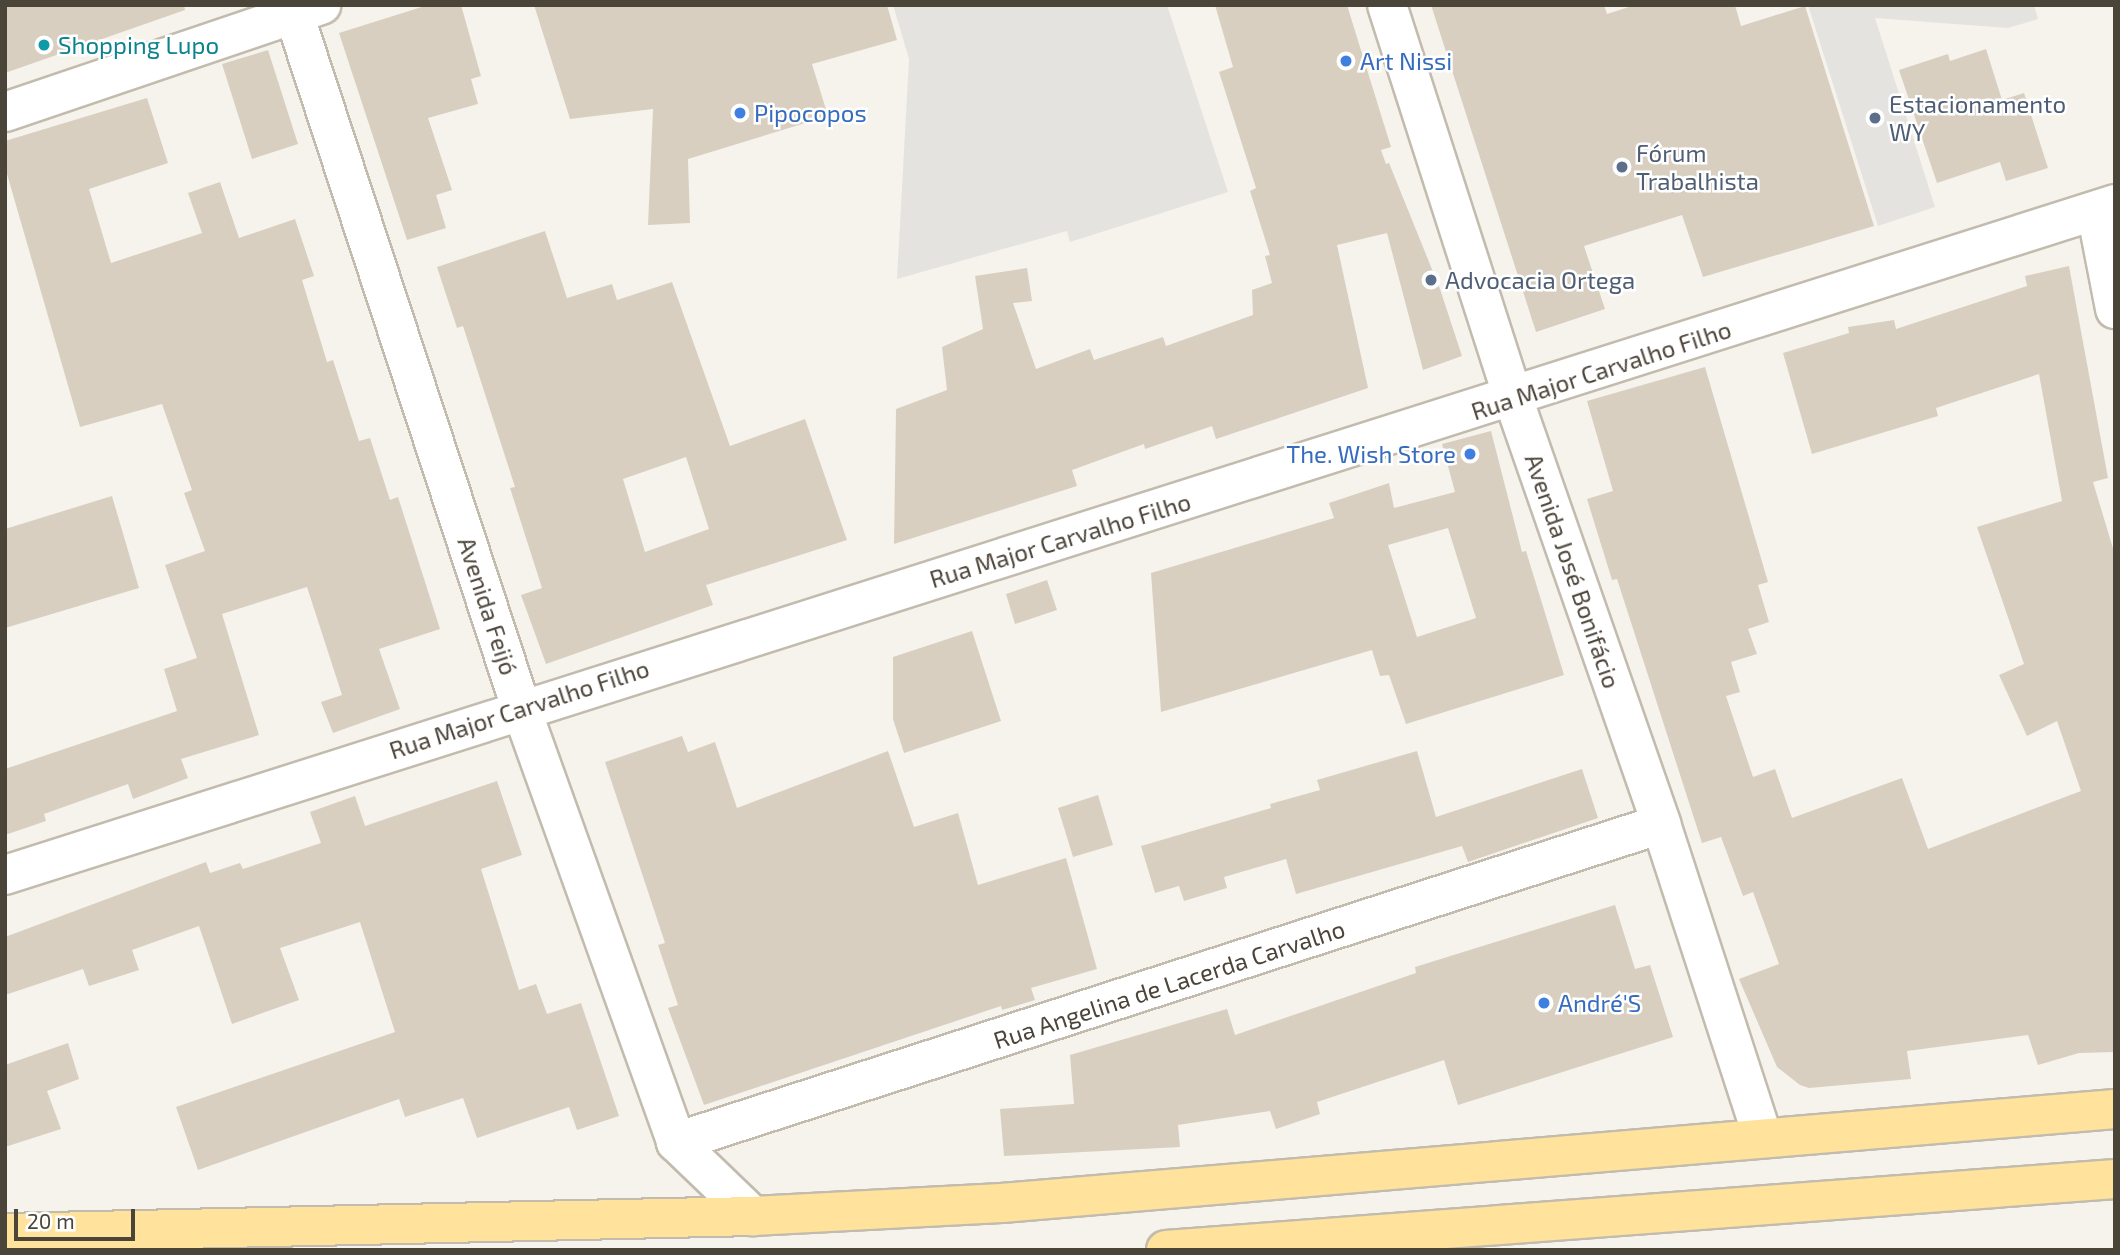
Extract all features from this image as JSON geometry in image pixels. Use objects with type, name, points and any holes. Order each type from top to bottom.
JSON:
[{"type":"main road","points":[[5,1233],[753,1216],[1002,1203],[1762,1135],[2115,1109]]},
{"type":"main road","points":[[1166,1250],[1685,1214],[2115,1179]]},
{"type":"main road","points":[[1510,1250],[1685,1214]]},
{"type":"street","name":"Avenida José Bonifácio","points":[[1387,5],[1513,398],[1661,824],[1762,1135]]},
{"type":"street","points":[[5,112],[302,8]]},
{"type":"street","name":"Avenida Feijó","points":[[302,8],[521,708],[676,1142],[753,1216]]},
{"type":"street","name":"Rua Major Carvalho Filho","points":[[5,875],[521,708],[1513,398],[2106,207]]},
{"type":"street","points":[[2106,207],[2115,309]]},
{"type":"street","name":"Rua Angelina de Lacerda Carvalho","points":[[676,1142],[1661,824]]},
{"type":"shaded area","points":[[893,5],[1167,5],[1228,192],[1070,242],[1067,231],[897,279],[909,59]]},
{"type":"shaded area","name":"Estacionamento WY","points":[[1808,5],[2034,5],[2038,19],[2008,28],[1875,18],[1935,207],[1878,226]]},
{"type":"building","name":"Shopping Lupo","points":[[5,5],[184,5],[185,10],[5,73]]},
{"type":"building","points":[[428,5],[461,5],[481,76],[471,79],[478,104],[428,118],[452,190],[436,195],[446,228],[407,240],[339,33]]},
{"type":"building","name":"Pipocopos","points":[[534,5],[887,5],[897,40],[812,64],[828,116],[688,159],[690,223],[648,225],[653,109],[570,119]]},
{"type":"building","points":[[1215,5],[1347,5],[1391,147],[1381,150],[1386,164],[1389,163],[1440,289],[1462,356],[1423,370],[1387,233],[1337,245],[1368,388],[1216,439],[1212,426],[1145,449],[1144,444],[1072,470],[1077,486],[894,544],[896,409],[947,390],[942,347],[983,329],[975,276],[1027,268],[1032,301],[1013,303],[1036,369],[1090,349],[1094,360],[1163,337],[1166,346],[1253,315],[1252,290],[1272,283],[1265,256],[1270,255],[1250,191],[1256,188],[1219,72],[1233,67]]},
{"type":"building","points":[[1431,5],[1604,5],[1607,14],[1635,5],[1735,5],[1741,26],[1805,6],[1874,226],[1703,277],[1682,215],[1584,246],[1605,309],[1536,332]]},
{"type":"building","points":[[1986,49],[2002,100],[2024,93],[2048,168],[2006,181],[2000,162],[1937,183],[1899,70],[1948,54],[1950,61]]},
{"type":"building","points":[[268,50],[298,144],[252,159],[222,64]]},
{"type":"building","points":[[147,98],[168,163],[89,189],[111,263],[202,233],[188,193],[220,182],[239,238],[295,219],[314,276],[302,280],[327,362],[333,360],[359,441],[370,438],[390,500],[398,497],[440,629],[379,649],[400,709],[333,733],[321,702],[342,695],[307,587],[222,614],[259,735],[181,759],[188,778],[133,799],[128,784],[44,814],[46,821],[5,835],[5,769],[177,711],[164,669],[197,658],[165,565],[205,551],[184,493],[192,490],[162,404],[80,427],[5,167],[5,141]]},
{"type":"building","points":[[545,231],[567,298],[612,284],[617,300],[672,282],[730,446],[805,419],[847,540],[706,585],[713,605],[546,664],[521,595],[542,588],[510,488],[515,487],[463,326],[457,328],[437,267]],"holes":[[[686,457],[709,529],[645,552],[623,479]]]},
{"type":"building","points":[[2069,266],[2108,478],[2093,482],[2115,555],[2115,1052],[2079,1053],[2038,1065],[2028,1035],[1907,1051],[1911,1079],[1809,1088],[1800,1085],[1777,1067],[1739,979],[1779,964],[1753,892],[1743,896],[1721,837],[1702,843],[1617,579],[1612,580],[1587,499],[1613,491],[1587,401],[1705,367],[1768,582],[1758,585],[1769,622],[1748,629],[1757,654],[1731,662],[1740,692],[1726,696],[1753,777],[1775,769],[1792,818],[1902,778],[1928,849],[2081,791],[2057,721],[2027,736],[1999,675],[2024,664],[1977,527],[2062,501],[2039,374],[1936,408],[1938,416],[1812,454],[1783,353],[1849,333],[1848,327],[1894,320],[1896,329],[2027,286],[2025,276]]},
{"type":"building","points":[[1491,431],[1522,552],[1526,551],[1564,675],[1406,724],[1389,675],[1380,676],[1372,650],[1161,712],[1151,573],[1334,518],[1329,503],[1389,483],[1394,508],[1455,492],[1442,444]],"holes":[[[1448,528],[1476,618],[1417,637],[1388,545]]]},
{"type":"building","points":[[112,496],[139,588],[5,628],[5,529]]},
{"type":"building","points":[[1047,580],[1057,610],[1015,624],[1006,594]]},
{"type":"building","points":[[972,631],[1001,721],[904,753],[893,719],[893,657]]},
{"type":"building","points":[[682,736],[688,752],[715,742],[737,808],[888,751],[914,827],[958,813],[978,885],[1066,858],[1097,969],[1031,988],[1035,1000],[1002,1010],[1001,1006],[704,1105],[668,1008],[678,1005],[658,945],[665,943],[605,762]]},
{"type":"building","points":[[1417,751],[1436,817],[1582,769],[1598,818],[1468,862],[1462,846],[1296,894],[1286,859],[1224,877],[1227,888],[1184,901],[1179,886],[1155,893],[1141,846],[1271,808],[1270,804],[1320,790],[1317,780]]},
{"type":"building","points":[[497,781],[522,855],[481,869],[519,990],[536,984],[547,1014],[581,1003],[619,1116],[577,1130],[569,1107],[477,1138],[463,1098],[405,1117],[399,1099],[198,1170],[176,1107],[395,1032],[360,922],[280,948],[299,1000],[232,1024],[199,926],[132,950],[139,970],[89,986],[83,969],[5,995],[5,937],[206,862],[210,873],[240,863],[243,869],[321,843],[310,812],[355,796],[365,826]]},
{"type":"building","points":[[1098,795],[1113,845],[1073,857],[1058,808]]},
{"type":"building","points":[[1615,905],[1635,969],[1650,965],[1673,1037],[1458,1105],[1444,1060],[1317,1102],[1320,1114],[1276,1129],[1270,1111],[1178,1125],[1180,1147],[1004,1156],[1000,1109],[1074,1104],[1070,1055],[1227,1009],[1235,1035],[1416,973],[1415,967]]},
{"type":"building","points":[[68,1043],[79,1079],[47,1091],[61,1129],[5,1147],[5,1065]]},
{"type":"place","name":"Shopping Lupo","points":[[44,45]]},
{"type":"place","name":"Art Nissi","points":[[1346,61]]},
{"type":"place","name":"Pipocopos","points":[[740,113]]},
{"type":"place","name":"Estacionamento WY","points":[[1875,118]]},
{"type":"place","name":"Fórum Trabalhista","points":[[1622,167]]},
{"type":"place","name":"Advocacia Ortega","points":[[1431,280]]},
{"type":"place","name":"The. Wish Store","points":[[1470,454]]},
{"type":"place","name":"André'S","points":[[1544,1003]]}]
